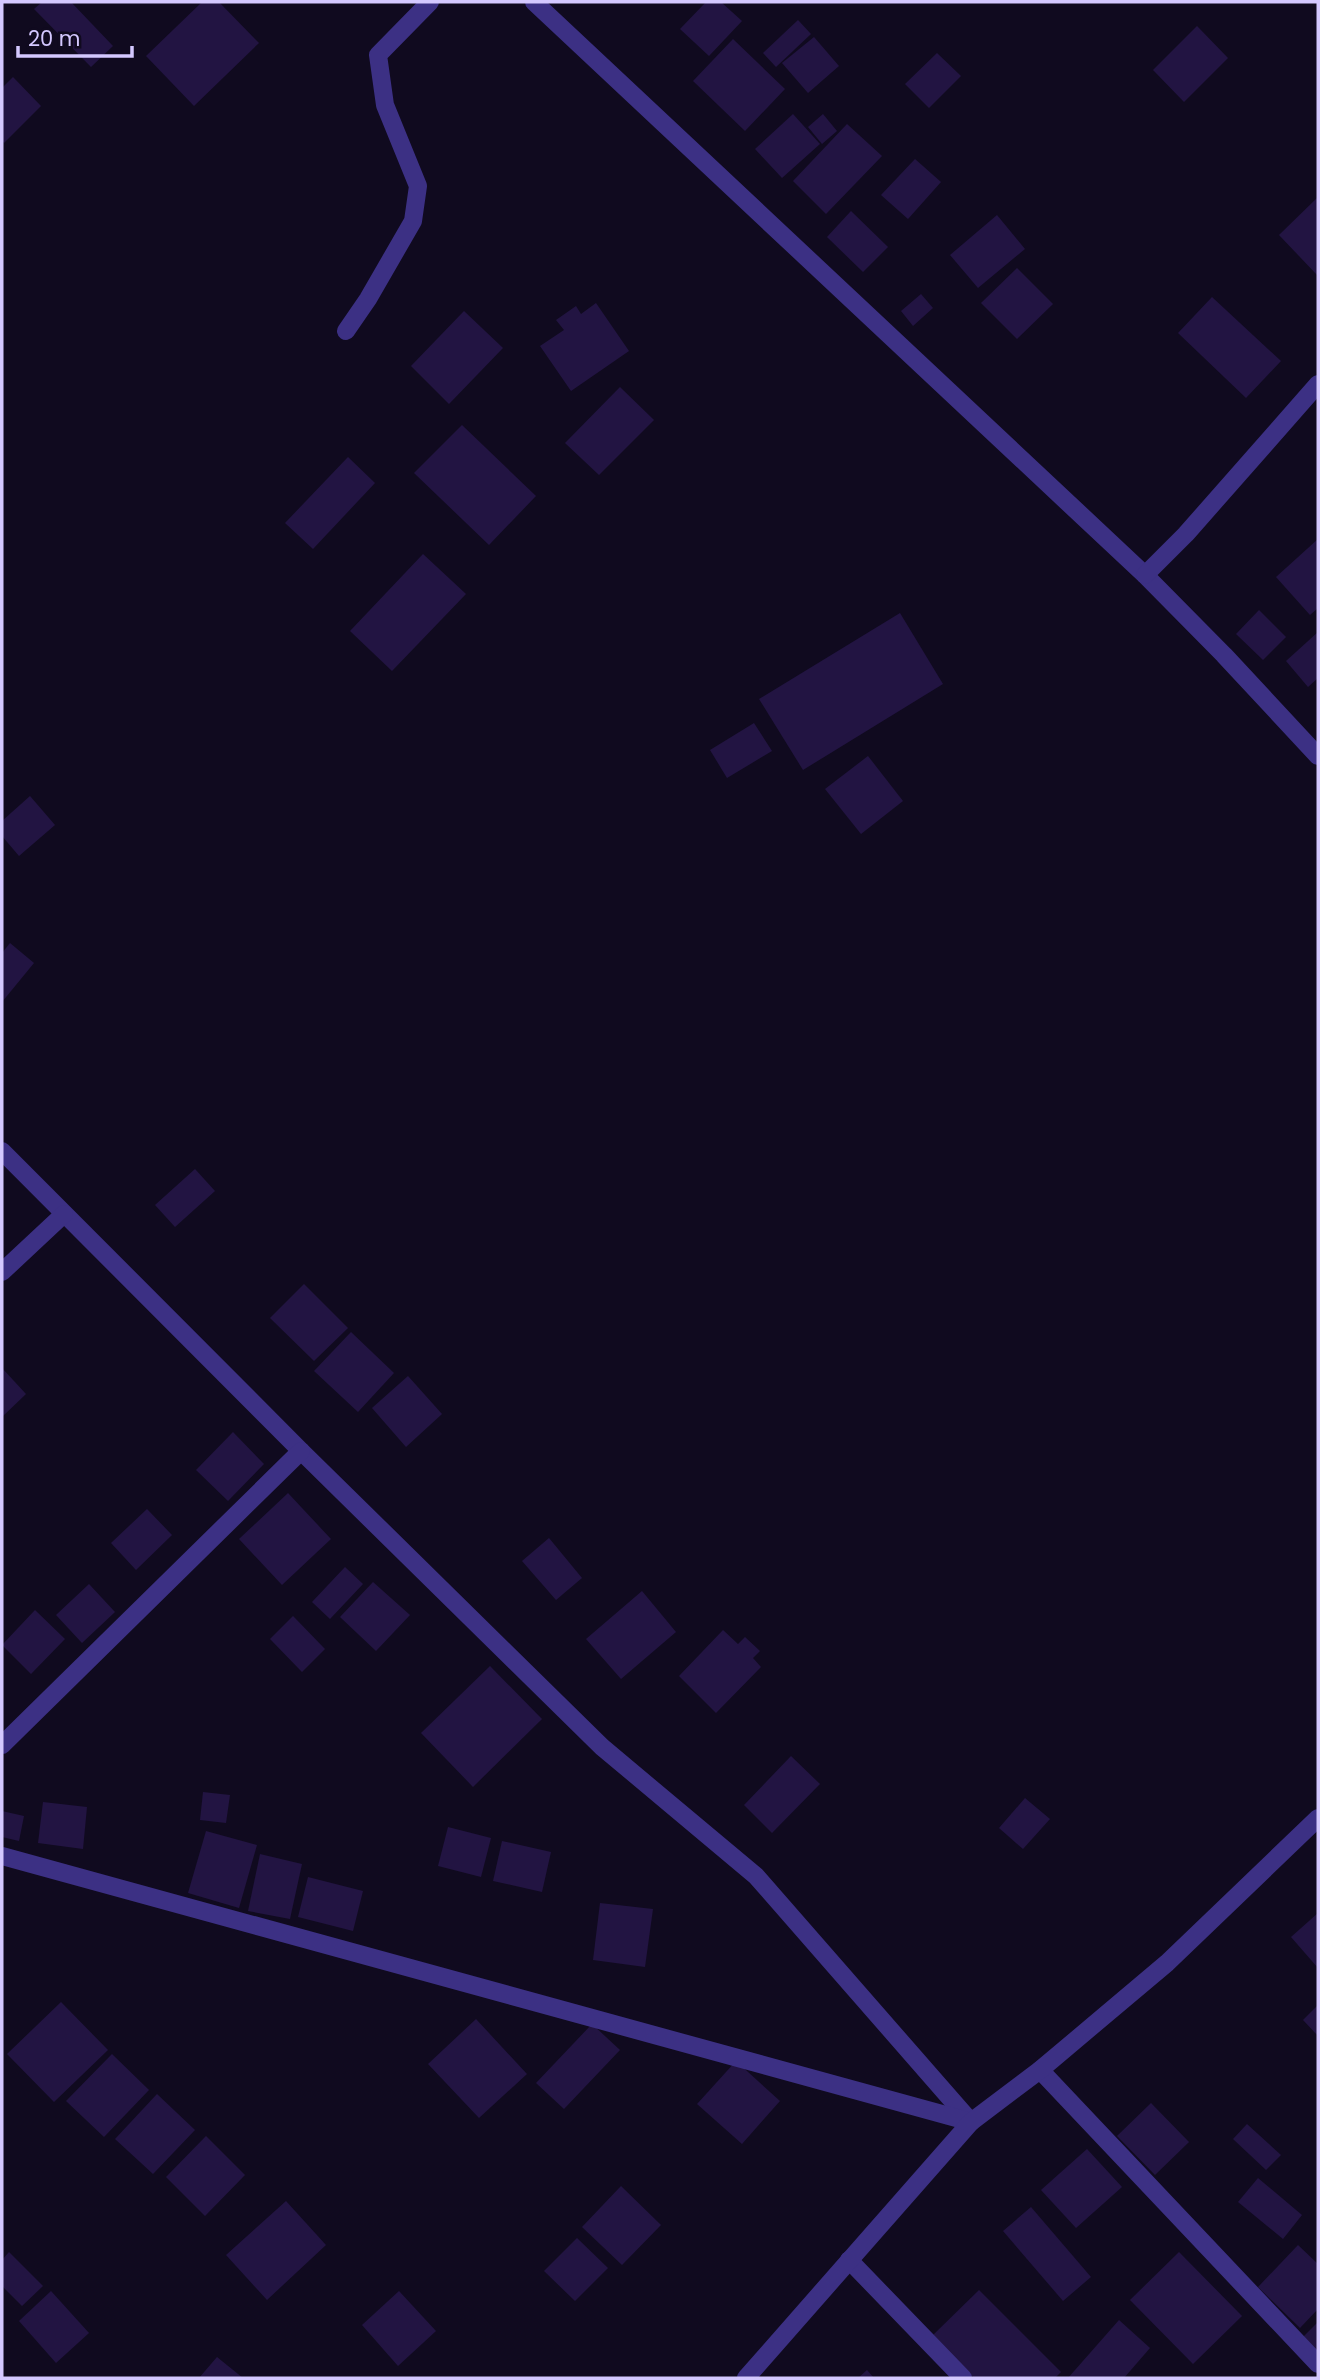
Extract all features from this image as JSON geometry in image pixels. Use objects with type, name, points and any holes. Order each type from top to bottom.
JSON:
[{"type":"street","points":[[346,331],[413,222],[418,186],[385,105],[378,55],[430,2]]},
{"type":"street","points":[[534,2],[1145,575],[1318,756]]},
{"type":"street","points":[[1145,575],[1186,534],[1318,384]]},
{"type":"street","points":[[2,1151],[301,1451],[602,1747],[756,1876],[971,2122]]},
{"type":"street","points":[[2,1272],[64,1214]]},
{"type":"street","points":[[2,1745],[301,1451]]},
{"type":"street","points":[[746,2378],[971,2122],[1040,2070],[1167,1963],[1315,1827]]},
{"type":"street","points":[[2,1856],[971,2122]]},
{"type":"street","points":[[1040,2070],[1318,2364]]},
{"type":"street","points":[[849,2260],[963,2378]]},
{"type":"building","points":[[42,2],[71,2],[113,46],[91,67],[34,9]]},
{"type":"building","points":[[202,2],[219,2],[259,43],[194,106],[146,56]]},
{"type":"building","points":[[706,2],[721,2],[742,21],[709,56],[680,29]]},
{"type":"building","points":[[798,20],[811,34],[776,67],[763,53]]},
{"type":"building","points":[[1197,26],[1228,58],[1184,102],[1153,70]]},
{"type":"building","points":[[814,37],[839,66],[808,93],[782,63]]},
{"type":"building","points":[[733,39],[785,89],[745,131],[693,81]]},
{"type":"building","points":[[937,53],[961,76],[929,108],[905,84]]},
{"type":"building","points":[[13,77],[41,106],[4,143],[2,88]]},
{"type":"building","points":[[793,114],[820,144],[782,178],[755,149]]},
{"type":"building","points":[[823,114],[837,131],[822,144],[808,127]]},
{"type":"building","points":[[847,124],[882,156],[826,214],[793,181]]},
{"type":"building","points":[[915,159],[941,182],[908,219],[881,195]]},
{"type":"building","points":[[1318,197],[1318,276],[1279,235]]},
{"type":"building","points":[[851,211],[888,247],[863,272],[827,237]]},
{"type":"building","points":[[997,215],[1025,249],[978,288],[950,255]]},
{"type":"building","points":[[1017,268],[1053,304],[1017,339],[981,303]]},
{"type":"building","points":[[921,294],[933,308],[913,326],[901,311]]},
{"type":"building","points":[[1212,297],[1281,361],[1246,398],[1178,333]]},
{"type":"building","points":[[596,303],[629,351],[571,391],[540,346],[564,330],[556,320],[576,306],[581,314]]},
{"type":"building","points":[[464,311],[503,348],[449,404],[411,366]]},
{"type":"building","points":[[620,387],[654,420],[599,475],[565,443]]},
{"type":"building","points":[[462,425],[536,496],[489,545],[414,473]]},
{"type":"building","points":[[348,457],[375,483],[313,549],[285,523]]},
{"type":"building","points":[[1318,539],[1318,608],[1310,615],[1276,577]]},
{"type":"building","points":[[423,554],[466,594],[392,671],[350,631]]},
{"type":"building","points":[[1259,610],[1286,637],[1263,660],[1236,634]]},
{"type":"building","points":[[900,613],[943,684],[803,770],[759,699]]},
{"type":"building","points":[[1318,632],[1318,678],[1308,687],[1286,661]]},
{"type":"building","points":[[754,723],[772,751],[727,778],[710,750]]},
{"type":"building","points":[[868,756],[903,801],[861,834],[825,789]]},
{"type":"building","points":[[30,796],[55,825],[19,856],[2,836],[2,821]]},
{"type":"building","points":[[10,943],[34,963],[2,1002],[2,953]]},
{"type":"building","points":[[195,1169],[215,1191],[175,1227],[155,1205]]},
{"type":"building","points":[[304,1284],[348,1328],[314,1361],[270,1318]]},
{"type":"building","points":[[351,1332],[394,1373],[358,1412],[314,1371]]},
{"type":"building","points":[[2,1368],[26,1394],[2,1417]]},
{"type":"building","points":[[408,1376],[442,1414],[406,1447],[372,1408]]},
{"type":"building","points":[[233,1432],[264,1464],[228,1501],[196,1470]]},
{"type":"building","points":[[288,1493],[331,1539],[282,1585],[239,1539]]},
{"type":"building","points":[[147,1509],[172,1535],[136,1570],[111,1543]]},
{"type":"building","points":[[549,1538],[582,1578],[556,1600],[522,1561]]},
{"type":"building","points":[[345,1567],[363,1584],[330,1619],[312,1602]]},
{"type":"building","points":[[373,1582],[410,1615],[376,1651],[340,1617]]},
{"type":"building","points":[[89,1584],[115,1612],[82,1643],[56,1615]]},
{"type":"building","points":[[642,1591],[676,1632],[621,1679],[586,1639]]},
{"type":"building","points":[[35,1610],[65,1639],[31,1674],[2,1645]]},
{"type":"building","points":[[293,1616],[325,1649],[302,1672],[270,1639]]},
{"type":"building","points":[[723,1630],[738,1644],[745,1637],[760,1651],[753,1658],[761,1667],[716,1713],[679,1676]]},
{"type":"building","points":[[490,1666],[542,1719],[473,1787],[421,1733]]},
{"type":"building","points":[[791,1756],[820,1784],[772,1833],[744,1805]]},
{"type":"building","points":[[203,1792],[230,1795],[226,1823],[200,1820]]},
{"type":"building","points":[[1025,1798],[1050,1819],[1023,1849],[999,1828]]},
{"type":"building","points":[[43,1802],[87,1807],[83,1849],[38,1843]]},
{"type":"building","points":[[2,1811],[24,1816],[19,1841],[2,1837]]},
{"type":"building","points":[[448,1827],[491,1838],[481,1877],[438,1866]]},
{"type":"building","points":[[206,1831],[257,1845],[239,1908],[188,1893]]},
{"type":"building","points":[[502,1841],[551,1852],[542,1892],[493,1881]]},
{"type":"building","points":[[260,1854],[302,1864],[290,1919],[248,1911]]},
{"type":"building","points":[[308,1877],[363,1891],[353,1931],[298,1917]]},
{"type":"building","points":[[600,1903],[653,1909],[645,1967],[593,1960]]},
{"type":"building","points":[[1318,1913],[1318,1968],[1291,1937]]},
{"type":"building","points":[[61,2002],[108,2050],[54,2102],[7,2054]]},
{"type":"building","points":[[1318,2005],[1318,2036],[1303,2020]]},
{"type":"building","points":[[476,2019],[527,2074],[479,2118],[428,2064]]},
{"type":"building","points":[[592,2024],[620,2050],[564,2109],[536,2083]]},
{"type":"building","points":[[112,2054],[149,2090],[104,2137],[66,2101]]},
{"type":"building","points":[[736,2061],[780,2101],[742,2144],[697,2104]]},
{"type":"building","points":[[157,2094],[195,2130],[153,2174],[115,2139]]},
{"type":"building","points":[[1151,2103],[1189,2142],[1155,2175],[1117,2136]]},
{"type":"building","points":[[1247,2124],[1281,2155],[1266,2170],[1233,2139]]},
{"type":"building","points":[[206,2136],[245,2175],[205,2216],[166,2177]]},
{"type":"building","points":[[1087,2149],[1122,2187],[1076,2228],[1041,2190]]},
{"type":"building","points":[[1258,2178],[1302,2215],[1283,2239],[1238,2202]]},
{"type":"building","points":[[621,2186],[661,2225],[622,2265],[582,2227]]},
{"type":"building","points":[[286,2201],[326,2245],[267,2300],[226,2255]]},
{"type":"building","points":[[1031,2207],[1091,2277],[1063,2301],[1003,2231]]},
{"type":"building","points":[[577,2238],[608,2268],[575,2301],[544,2271]]},
{"type":"building","points":[[1298,2245],[1318,2264],[1318,2309],[1300,2328],[1258,2287]]},
{"type":"building","points":[[9,2252],[43,2286],[22,2306],[2,2286],[2,2260]]},
{"type":"building","points":[[1179,2252],[1242,2316],[1193,2364],[1130,2300]]},
{"type":"building","points":[[979,2290],[1061,2372],[1055,2378],[974,2378],[932,2336]]},
{"type":"building","points":[[51,2291],[89,2333],[56,2363],[19,2321]]},
{"type":"building","points":[[399,2291],[436,2331],[398,2366],[362,2325]]},
{"type":"building","points":[[1119,2320],[1150,2348],[1124,2378],[1068,2378]]},
{"type":"building","points":[[1318,2322],[1318,2352],[1303,2337]]},
{"type":"building","points":[[217,2357],[243,2378],[199,2378]]},
{"type":"building","points":[[867,2370],[874,2378],[858,2378]]}]
